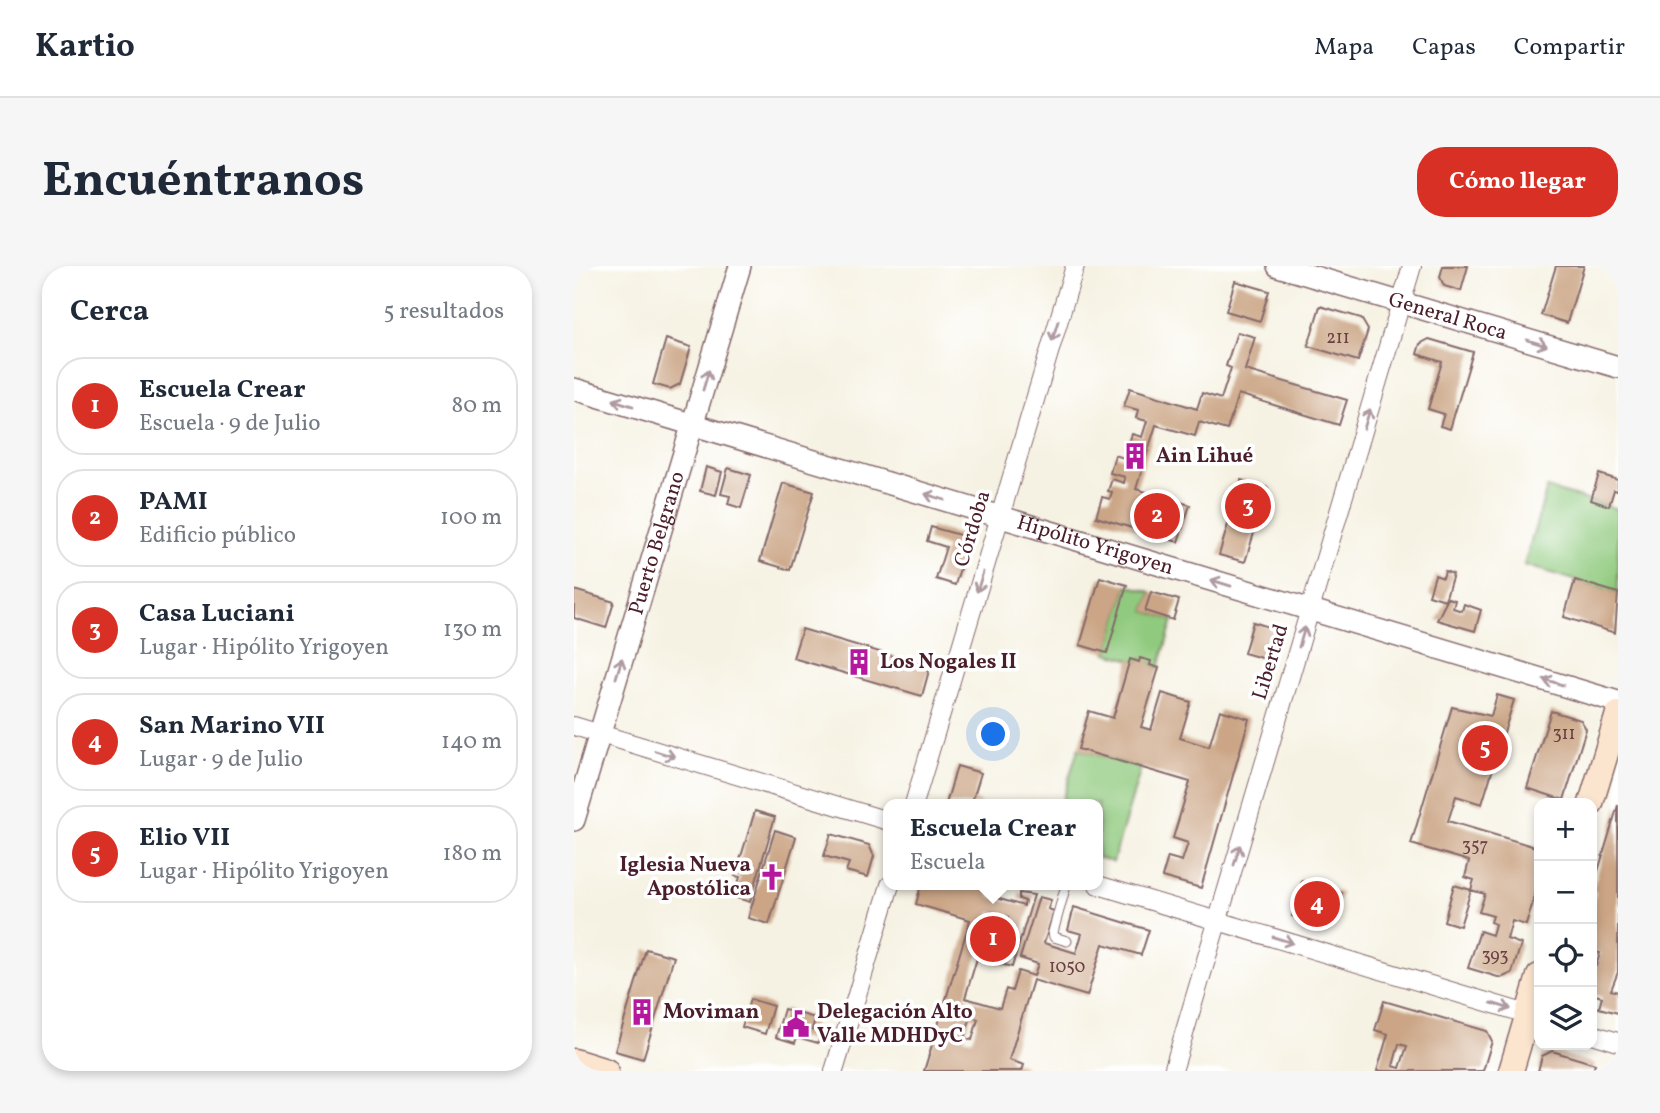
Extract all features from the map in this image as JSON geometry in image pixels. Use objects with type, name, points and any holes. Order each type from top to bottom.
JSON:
[{"type":"main road","points":[[1593,798],[1618,714]]},
{"type":"main road","points":[[1511,1071],[1534,1016]]},
{"type":"main road","points":[[574,1061],[606,1071]]},
{"type":"street","name":"Puerto Belgrano","points":[[574,820],[740,266]]},
{"type":"street","name":"Córdoba","points":[[915,799],[1075,266]]},
{"type":"street","name":"General Roca","points":[[1278,266],[1618,367]]},
{"type":"street","name":"Libertad","points":[[1173,1071],[1412,266]]},
{"type":"street","name":"Hipólito Yrigoyen","points":[[574,388],[1618,702]]},
{"type":"street","points":[[574,726],[883,819]]},
{"type":"street","points":[[1103,886],[1534,1016]]},
{"type":"street","points":[[834,1071],[888,890]]},
{"type":"street","points":[[1597,1036],[1618,1042]]},
{"type":"lane","points":[[1065,890],[1053,932],[1054,936],[1067,941]]},
{"type":"green space","points":[[1547,488],[1618,509],[1618,593],[1524,565]]},
{"type":"green space","points":[[1127,585],[1151,592],[1145,611],[1173,620],[1159,668],[1141,658],[1139,662],[1107,653]]},
{"type":"green space","points":[[1078,749],[1141,768],[1113,862],[1103,859],[1103,799],[1063,799]]},
{"type":"building","points":[[1443,266],[1468,266],[1461,291],[1444,286],[1440,277]]},
{"type":"building","points":[[1556,266],[1584,266],[1567,323],[1541,315]]},
{"type":"building","points":[[1235,281],[1269,291],[1260,321],[1226,311]]},
{"type":"building","points":[[1320,306],[1361,318],[1368,330],[1358,361],[1308,346]]},
{"type":"building","points":[[1237,332],[1255,337],[1245,370],[1347,400],[1339,425],[1238,394],[1227,430],[1199,422],[1195,436],[1156,425],[1136,489],[1190,505],[1178,542],[1096,517],[1102,497],[1110,499],[1112,492],[1108,491],[1112,479],[1124,483],[1125,477],[1110,473],[1115,455],[1124,458],[1132,434],[1142,437],[1147,421],[1136,418],[1138,410],[1124,406],[1130,388],[1197,409],[1202,393],[1221,399],[1231,368],[1226,366]]},
{"type":"building","points":[[666,339],[691,347],[680,384],[670,389],[653,384]]},
{"type":"building","points":[[1429,339],[1473,352],[1450,429],[1440,426],[1444,414],[1428,409],[1442,362],[1417,354],[1420,344]]},
{"type":"building","points":[[706,467],[722,472],[716,495],[700,491]]},
{"type":"building","points":[[728,468],[751,475],[741,508],[728,504],[730,496],[721,494]]},
{"type":"building","points":[[1599,474],[1618,480],[1618,491],[1614,490],[1609,506],[1591,500]]},
{"type":"building","points":[[1241,480],[1268,488],[1245,562],[1219,555]]},
{"type":"building","points":[[783,483],[814,492],[790,570],[760,561]]},
{"type":"building","points":[[931,527],[960,535],[966,548],[955,585],[936,579],[946,547],[927,541]]},
{"type":"building","points":[[1445,571],[1453,574],[1445,600],[1429,595],[1435,575],[1443,578]]},
{"type":"building","points":[[1100,577],[1127,585],[1107,653],[1080,645]]},
{"type":"building","points":[[1575,580],[1618,593],[1615,633],[1564,617]]},
{"type":"building","points":[[574,590],[614,602],[606,628],[574,618]]},
{"type":"building","points":[[1151,592],[1179,600],[1173,620],[1145,611]]},
{"type":"building","points":[[1448,598],[1455,600],[1453,608],[1462,611],[1464,604],[1481,610],[1475,631],[1437,620]]},
{"type":"building","points":[[1253,622],[1278,630],[1269,660],[1244,653]]},
{"type":"building","name":"Los Nogales II","points":[[802,629],[930,667],[922,696],[793,658]]},
{"type":"building","points":[[1140,658],[1151,661],[1150,665],[1159,668],[1141,727],[1151,730],[1162,693],[1191,702],[1180,738],[1209,747],[1220,710],[1249,719],[1201,888],[1162,877],[1168,857],[1182,861],[1188,843],[1173,838],[1190,782],[1078,749],[1089,711],[1113,718],[1130,659],[1139,662]]},
{"type":"building","points":[[1497,695],[1514,700],[1482,804],[1456,796],[1448,821],[1534,847],[1534,899],[1526,925],[1512,921],[1507,939],[1521,944],[1512,973],[1501,978],[1468,968],[1480,931],[1492,935],[1495,924],[1491,922],[1493,916],[1479,912],[1485,894],[1471,890],[1474,880],[1465,877],[1469,861],[1411,844],[1452,707],[1491,716]]},
{"type":"building","points":[[1551,711],[1581,720],[1586,729],[1565,798],[1527,788]]},
{"type":"building","points":[[957,766],[981,773],[973,799],[947,799]]},
{"type":"building","points":[[1618,805],[1618,972],[1611,990],[1618,992],[1618,1013],[1599,1008],[1602,997],[1597,996],[1597,963],[1600,953],[1597,952],[1597,874]]},
{"type":"building","points":[[755,811],[775,817],[750,902],[734,897],[740,877],[735,876]]},
{"type":"building","name":"Iglesia Nueva Apostólica","points":[[775,830],[796,837],[769,924],[748,918]]},
{"type":"building","points":[[831,834],[869,845],[874,856],[868,877],[846,871],[849,863],[824,856]]},
{"type":"building","points":[[1302,881],[1342,893],[1337,908],[1332,906],[1330,911],[1336,913],[1331,927],[1292,916]]},
{"type":"building","points":[[1454,885],[1471,890],[1460,926],[1444,921]]},
{"type":"building","points":[[920,890],[991,890],[989,896],[1024,906],[1025,901],[1019,899],[1019,893],[1034,895],[1012,967],[983,959],[988,943],[999,946],[1008,917],[991,912],[965,998],[1000,1008],[1006,989],[1012,991],[1018,971],[1034,976],[1038,964],[1020,958],[1039,897],[1051,900],[1048,909],[1054,911],[1044,943],[1076,953],[1082,934],[1068,930],[1074,907],[1149,930],[1141,955],[1103,944],[1087,996],[1033,980],[1009,1060],[1024,1065],[1022,1071],[924,1071],[970,920],[916,904]],"holes":[[[971,1017],[978,1019],[972,1040],[964,1038]]]},
{"type":"building","name":"Moviman","points":[[646,949],[674,957],[643,1059],[615,1051]]},
{"type":"building","points":[[750,999],[773,1006],[765,1034],[742,1027]]},
{"type":"building","points":[[1384,1001],[1487,1031],[1492,1041],[1483,1071],[1377,1071],[1388,1034],[1375,1030]],"holes":[[[1399,1044],[1407,1046],[1400,1068],[1393,1066]]]},
{"type":"building","name":"Delegación Alto Valle MDHDyC","points":[[784,1009],[815,1018],[812,1030],[821,1032],[818,1043],[797,1037],[795,1043],[776,1037]]},
{"type":"building","points":[[1552,1051],[1595,1064],[1593,1071],[1538,1071],[1542,1056]]},
{"type":"place","name":"Ain Lihué","points":[[1135,456]]},
{"type":"place","name":"Casa Luciani","points":[[1248,506]]},
{"type":"place","name":"PAMI","points":[[1157,516]]},
{"type":"place","name":"Los Nogales II","points":[[859,662]]},
{"type":"place","name":"Elio VII","points":[[1485,748]]},
{"type":"place","name":"Iglesia Nueva Apostólica","points":[[772,877]]},
{"type":"place","name":"San Marino VII","points":[[1317,904]]},
{"type":"place","name":"Escuela Crear","points":[[993,939]]},
{"type":"place","name":"Moviman","points":[[642,1012]]},
{"type":"place","name":"Delegación Alto Valle MDHDyC","points":[[796,1024]]}]
